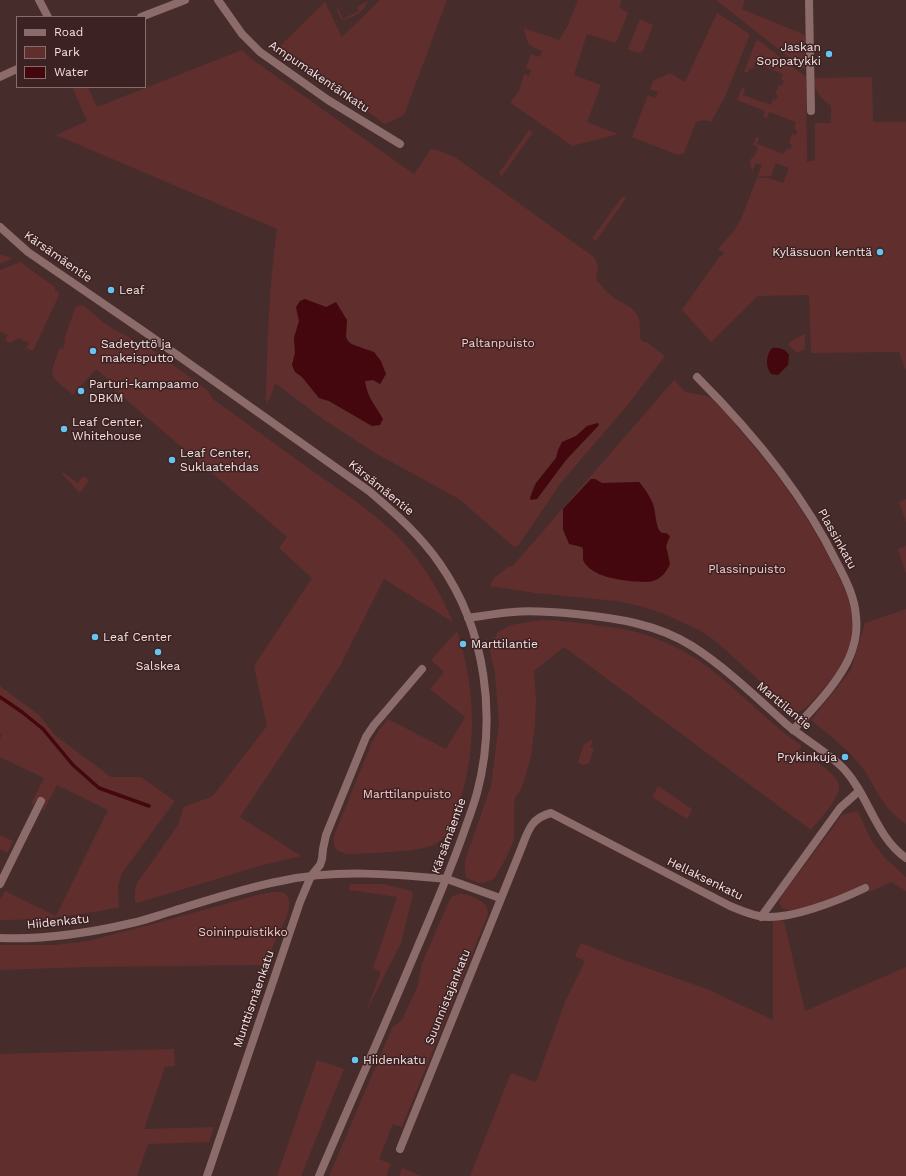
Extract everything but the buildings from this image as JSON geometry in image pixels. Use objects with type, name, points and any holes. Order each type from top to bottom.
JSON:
[{"type":"street","points":[[39,0],[47,16]]},
{"type":"street","points":[[145,16],[185,0]]},
{"type":"street","name":"Ampumakentänkatu","points":[[218,0],[242,34],[260,52],[328,100],[400,144]]},
{"type":"street","points":[[809,0],[811,111]]},
{"type":"street","points":[[0,77],[16,69]]},
{"type":"street","name":"Kärsämäentie","points":[[0,227],[28,252],[149,335],[369,491],[390,508],[406,524],[440,564],[453,585],[468,618],[475,639],[483,674],[488,712],[482,771],[477,795],[447,879],[319,1176]]},
{"type":"street","name":"Plassinkatu","points":[[697,377],[749,432],[802,501],[828,545],[852,595],[856,617],[853,649],[847,662],[833,683],[793,730]]},
{"type":"street","name":"Marttilantie","points":[[468,618],[513,612],[550,611],[617,619],[653,627],[691,645],[712,660],[793,730],[839,764],[853,781],[886,838],[898,852],[906,858]]},
{"type":"street","name":"Munttismäenkatu","points":[[207,1176],[300,902],[311,876],[320,865],[326,835],[366,737],[378,719],[422,669]]},
{"type":"street","points":[[761,917],[840,808],[858,791]]},
{"type":"street","points":[[0,884],[41,801]]},
{"type":"street","name":"Hellaksenkatu","points":[[542,816],[551,813],[730,906],[761,917],[802,912],[830,903],[865,888]]},
{"type":"street","name":"Suunnistajankatu","points":[[400,1149],[500,898],[531,825],[537,818],[542,816]]},
{"type":"street","name":"Hiidenkatu","points":[[0,938],[39,938],[82,933],[133,923],[239,891],[282,880],[311,876],[378,873],[447,879]]},
{"type":"street","points":[[447,879],[500,898]]},
{"type":"green space","points":[[380,0],[447,0],[404,115],[385,124],[277,49],[325,2],[342,37]]},
{"type":"green space","points":[[578,0],[622,0],[619,7],[628,13],[616,43],[587,34],[574,75],[601,85],[587,122],[618,134],[572,146],[511,103],[511,101],[519,91],[524,74],[529,76],[531,70],[526,68],[531,54],[540,57],[542,51],[528,43],[524,28],[559,40],[567,27]]},
{"type":"green space","points":[[716,0],[745,0],[742,9],[805,35],[805,70]]},
{"type":"green space","points":[[368,1],[358,14],[344,20],[341,19],[337,10],[338,8],[343,19],[359,11],[357,7]]},
{"type":"green space","points":[[717,13],[750,34],[725,97],[711,122],[704,120],[696,122],[684,153],[678,155],[632,137],[648,95],[655,98],[658,92],[650,89],[653,81],[670,73],[685,82]]},
{"type":"green space","points":[[640,19],[653,25],[643,51],[638,53],[628,49]]},
{"type":"green space","points":[[758,40],[806,77],[807,162],[815,160],[815,123],[831,123],[831,106],[817,91],[814,78],[872,77],[873,122],[906,122],[906,371],[899,352],[811,353],[809,295],[758,296],[711,342],[682,310],[720,256],[721,257],[724,253],[718,249],[734,231],[741,219],[757,178],[769,178],[783,183],[789,168],[776,163],[771,176],[757,177],[762,165],[756,163],[752,172],[750,162],[758,147],[753,145],[756,137],[759,138],[757,144],[784,154],[787,148],[790,149],[792,145],[789,143],[792,134],[796,135],[797,130],[794,129],[796,122],[769,112],[767,118],[763,117],[765,111],[737,100],[742,88],[745,89],[743,95],[771,105],[773,99],[776,100],[778,96],[775,94],[779,85],[782,86],[784,81],[781,80],[783,74],[755,63],[753,69],[750,68],[748,73],[744,72],[756,41]]},
{"type":"green space","name":"Paltanpuisto","points":[[242,50],[253,60],[414,174],[431,149],[438,150],[456,158],[594,257],[598,265],[596,279],[610,295],[636,313],[639,319],[641,341],[648,343],[665,356],[630,402],[560,484],[518,546],[514,547],[459,499],[375,453],[320,417],[275,383],[270,398],[266,403],[269,316],[277,229],[56,135],[87,121],[72,88],[88,88],[97,107]],"holes":[[[306,300],[326,307],[347,320],[346,337],[348,341],[353,344],[384,378],[380,384],[373,380],[365,381],[367,391],[375,407],[372,426],[329,401],[319,398],[302,377],[295,372],[292,365],[295,353],[294,338],[299,321],[296,307]],[[597,423],[599,425],[566,460],[537,499],[530,498],[533,487],[556,458],[562,442],[576,436],[587,426]]]},
{"type":"green space","points":[[529,130],[533,132],[502,176],[499,173]]},
{"type":"green space","points":[[623,196],[626,198],[596,241],[592,238]]},
{"type":"green space","points":[[0,255],[2,255],[12,258],[0,264]]},
{"type":"green space","points":[[20,262],[55,287],[55,291],[58,291],[59,295],[33,351],[26,348],[29,343],[19,338],[10,343],[5,340],[8,335],[0,331],[0,270]]},
{"type":"green space","points":[[79,305],[84,306],[115,330],[150,348],[207,390],[214,400],[350,497],[388,527],[399,537],[426,571],[441,596],[453,622],[384,579],[341,664],[240,817],[301,856],[263,865],[137,903],[135,901],[135,890],[137,883],[178,825],[184,807],[213,796],[267,726],[254,666],[312,578],[279,548],[287,537],[109,385],[111,382],[96,369],[73,395],[55,379],[52,371],[53,365],[60,348],[63,349],[64,340],[74,309]]},
{"type":"green space","points":[[805,334],[805,349],[797,353],[788,344]]},
{"type":"green space","name":"Plassinpuisto","points":[[674,380],[686,392],[706,396],[716,402],[759,452],[794,499],[815,532],[846,592],[852,618],[850,644],[839,668],[829,682],[810,704],[796,713],[714,640],[699,630],[662,613],[640,606],[616,601],[535,593],[490,586],[493,579],[509,566],[512,567]],"holes":[[[596,479],[600,483],[639,482],[651,500],[659,532],[664,533],[668,543],[666,546],[670,564],[590,568],[585,563],[583,549],[565,536],[563,529],[563,509],[588,482]]]},
{"type":"green space","points":[[63,473],[78,483],[82,477],[89,480],[80,493],[62,474]]},
{"type":"green space","points":[[906,499],[906,522],[899,502]]},
{"type":"green space","points":[[906,546],[906,574],[898,549]]},
{"type":"green space","points":[[906,609],[906,824],[887,807],[856,759],[811,720],[851,670],[865,623]]},
{"type":"green space","points":[[541,620],[571,622],[631,631],[666,643],[691,655],[724,680],[802,746],[799,750],[829,771],[839,785],[837,796],[824,815],[811,830],[564,647],[534,671],[536,700],[535,724],[531,756],[521,789],[515,798],[514,840],[494,879],[478,883],[467,878],[465,874],[465,860],[491,786],[499,724],[495,673],[490,652],[492,642],[498,632],[511,625]]},
{"type":"green space","name":"Marttilanpuisto","points":[[457,631],[468,675],[472,720],[469,765],[464,788],[450,828],[444,837],[437,843],[419,849],[394,852],[347,854],[338,851],[334,846],[334,836],[372,742],[388,719],[446,749],[465,717],[430,689],[444,672],[431,660]]},
{"type":"green space","points":[[0,686],[39,715],[56,736],[111,777],[141,777],[175,801],[122,873],[118,886],[119,907],[60,917],[0,920],[0,900],[5,891],[56,916],[108,810],[57,785],[44,810],[42,809],[45,803],[37,799],[33,805],[31,804],[44,778],[0,757],[0,739],[2,734],[0,733]]},
{"type":"green space","points":[[591,740],[593,742],[590,747],[594,749],[589,763],[583,765],[578,762],[584,744]]},
{"type":"green space","points":[[658,786],[692,809],[687,819],[652,797]]},
{"type":"green space","points":[[858,811],[871,840],[885,858],[906,877],[906,891],[891,882],[870,892],[866,883],[813,906],[792,910],[783,909],[779,903],[781,897],[842,815]]},
{"type":"green space","points":[[0,835],[13,841],[7,853],[0,849]]},
{"type":"green space","points":[[350,884],[384,884],[411,891],[413,894],[401,943],[365,1014],[381,972],[373,968],[397,897],[349,890]]},
{"type":"green space","name":"Soininpuistikko","points":[[273,892],[281,892],[286,894],[289,905],[287,916],[265,969],[262,966],[257,965],[89,967],[0,970],[0,945],[54,945],[88,941]]},
{"type":"green space","points":[[461,893],[483,902],[488,914],[402,1127],[393,1124],[379,1159],[391,1164],[386,1176],[329,1176],[392,1028],[402,1020],[418,985],[422,963],[450,899]]},
{"type":"green space","points":[[773,921],[784,921],[805,1011],[906,967],[906,1176],[470,1176],[511,1073],[536,1082],[565,1002],[585,961],[575,956],[581,943],[624,960],[707,989],[773,1020]]},
{"type":"green space","points":[[174,1049],[175,1066],[165,1067],[144,1129],[214,1127],[209,1142],[148,1144],[137,1176],[0,1176],[0,1054]]},
{"type":"green space","points":[[317,1060],[344,1069],[301,1176],[277,1176]]},
{"type":"green space","points":[[402,1168],[421,1176],[399,1176]]},
{"type":"water","points":[[305,299],[326,307],[336,302],[347,320],[346,337],[348,341],[351,344],[374,352],[381,361],[386,374],[380,384],[373,380],[365,381],[370,397],[383,419],[380,425],[372,426],[329,401],[319,398],[302,377],[295,372],[292,365],[295,353],[294,338],[299,321],[296,307],[300,301]]},
{"type":"water","points":[[772,348],[782,349],[789,355],[788,365],[778,375],[771,374],[767,364],[767,357]]},
{"type":"water","points":[[598,423],[599,425],[566,460],[537,499],[531,500],[530,498],[536,483],[556,458],[562,442],[576,436],[587,426]]},
{"type":"water","points":[[591,479],[595,479],[602,483],[639,482],[645,490],[653,504],[660,531],[670,536],[666,546],[670,564],[661,577],[653,581],[640,582],[602,575],[589,568],[583,560],[582,547],[569,544],[563,529],[563,509]]},
{"type":"waterway","points":[[0,697],[43,729],[73,765],[99,788],[149,806]]},
{"type":"place","name":"Jaskan Soppatykki","points":[[829,54]]},
{"type":"place","name":"Kylässuon kenttä","points":[[880,252]]},
{"type":"place","name":"Leaf","points":[[111,290]]},
{"type":"place","name":"Sadetyttö ja makeisputto","points":[[93,351]]},
{"type":"place","name":"Parturi-kampaamo DBKM","points":[[81,391]]},
{"type":"place","name":"Leaf Center, Whitehouse","points":[[64,429]]},
{"type":"place","name":"Leaf Center, Suklaatehdas","points":[[172,460]]},
{"type":"place","name":"Leaf Center","points":[[95,637]]},
{"type":"place","name":"Marttilantie","points":[[463,644]]},
{"type":"place","name":"Salskea","points":[[158,652]]},
{"type":"place","name":"Prykinkuja","points":[[845,757]]},
{"type":"place","name":"Hiidenkatu","points":[[355,1060]]}]
